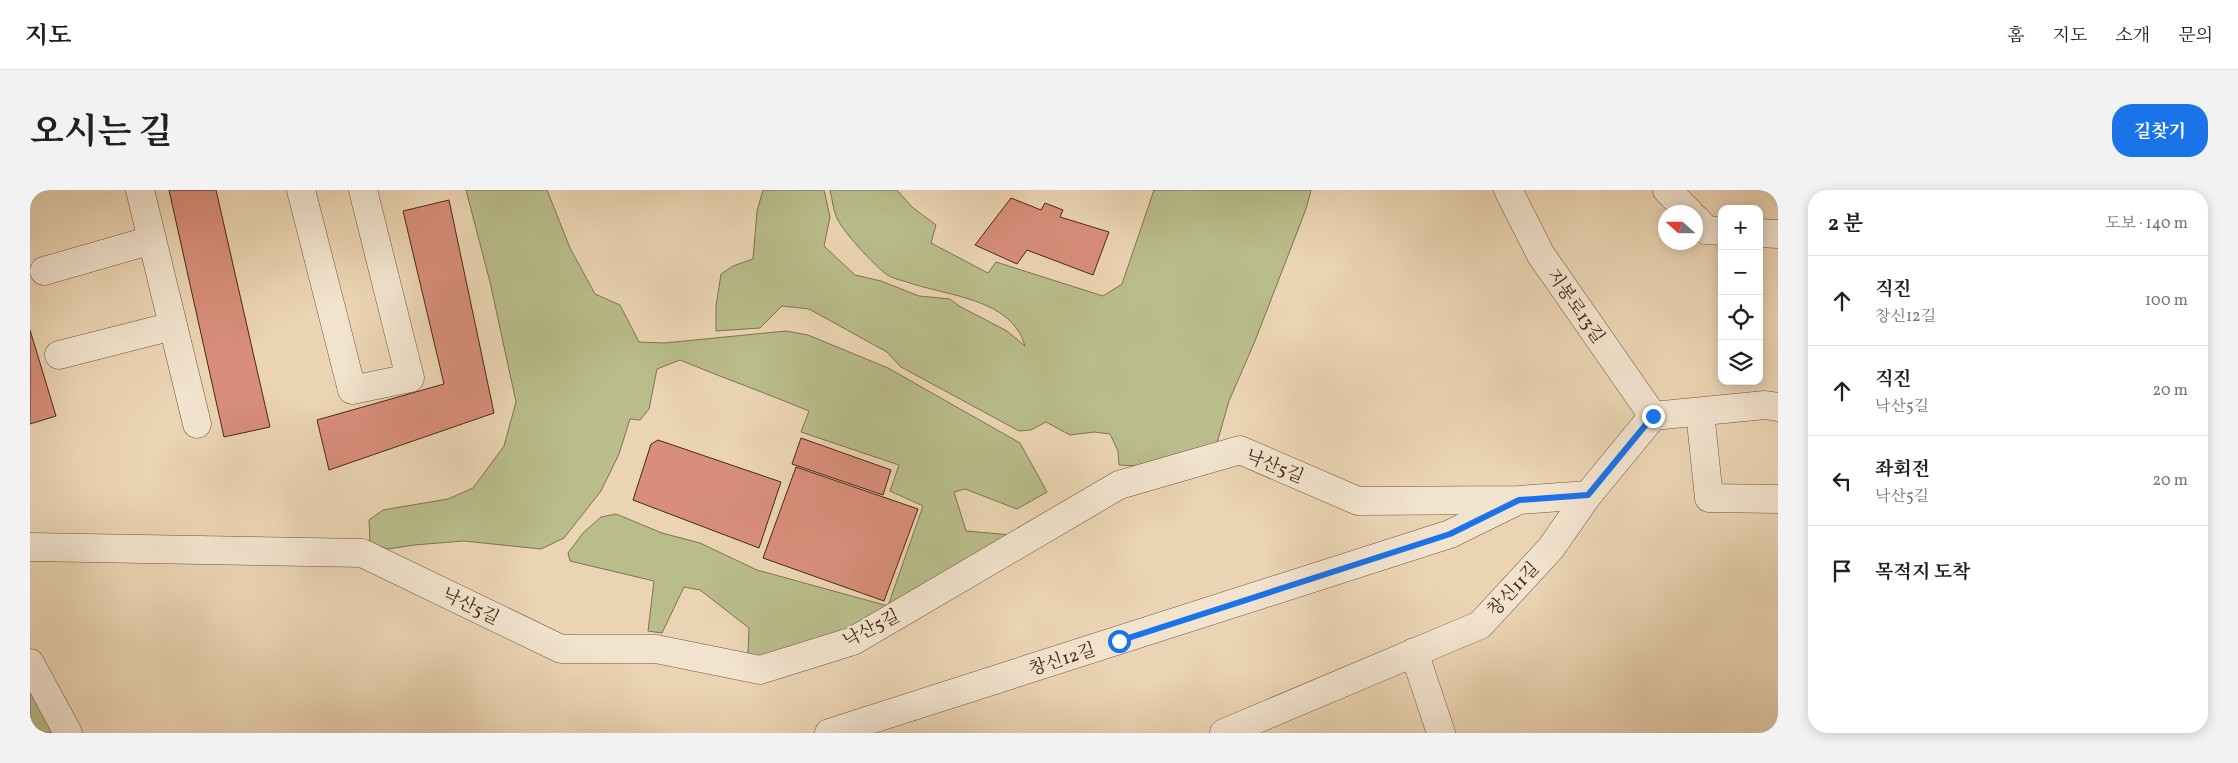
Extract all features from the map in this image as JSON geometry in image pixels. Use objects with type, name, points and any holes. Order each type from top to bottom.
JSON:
[{"type":"street","points":[[140,190],[197,424]]},
{"type":"street","points":[[301,190],[352,390],[410,378],[363,190]]},
{"type":"street","name":"지봉로13길","points":[[1508,190],[1541,255],[1653,416]]},
{"type":"street","points":[[1667,190],[1682,205]]},
{"type":"street","points":[[1703,227],[1706,230],[1718,230]]},
{"type":"street","points":[[1763,233],[1778,234]]},
{"type":"street","points":[[44,271],[152,240]]},
{"type":"street","points":[[59,355],[173,326]]},
{"type":"street","points":[[1588,495],[1653,416],[1765,405],[1778,407]]},
{"type":"street","points":[[1700,412],[1709,498],[1778,499]]},
{"type":"street","name":"낙산5길","points":[[30,547],[362,553],[561,649],[656,649],[760,670],[853,641],[1119,485],[1240,450],[1358,500],[1519,500],[1588,495]]},
{"type":"street","name":"창신11길","points":[[1224,733],[1480,625],[1551,548],[1588,495]]},
{"type":"street","name":"창신12길","points":[[829,733],[1450,534],[1519,500]]},
{"type":"street","points":[[1414,652],[1441,733]]},
{"type":"street","points":[[30,663],[68,733]]},
{"type":"green space","points":[[466,190],[547,190],[570,248],[595,294],[620,305],[639,342],[664,343],[786,331],[808,335],[888,368],[1020,443],[1047,492],[1017,509],[965,489],[954,492],[966,531],[1012,535],[985,575],[768,660],[748,654],[749,628],[700,590],[684,587],[662,633],[648,631],[654,581],[570,561],[568,553],[583,533],[601,517],[616,514],[662,533],[700,543],[757,570],[888,606],[923,506],[890,491],[899,465],[801,432],[809,411],[680,360],[657,369],[649,409],[640,420],[630,419],[619,454],[601,491],[564,538],[541,549],[464,541],[388,549],[370,543],[369,520],[383,510],[448,499],[473,488],[504,446],[516,402],[490,282]]},
{"type":"green space","points":[[763,190],[824,190],[830,217],[824,246],[855,275],[881,281],[919,296],[950,299],[959,306],[1007,331],[1025,346],[1018,330],[1007,318],[992,308],[976,301],[899,280],[886,274],[858,247],[844,230],[835,213],[830,190],[897,190],[912,207],[936,225],[931,243],[988,273],[996,262],[1103,296],[1122,284],[1154,190],[1311,190],[1306,209],[1255,341],[1229,401],[1215,450],[1140,466],[1119,465],[1118,451],[1110,434],[1094,432],[1070,435],[1046,422],[1031,430],[1019,431],[901,367],[887,352],[809,309],[782,306],[760,328],[716,331],[716,306],[721,274],[733,266],[753,259],[757,211]]},
{"type":"green space","points":[[30,683],[55,733],[30,733]]},
{"type":"building","points":[[169,190],[216,190],[270,427],[224,437]]},
{"type":"building","points":[[1011,198],[1041,210],[1045,203],[1063,210],[1060,217],[1109,232],[1093,275],[1027,250],[1017,264],[975,245]]},
{"type":"building","points":[[449,200],[494,413],[329,470],[317,420],[444,384],[403,211]]},
{"type":"building","points":[[30,330],[56,416],[30,424]]},
{"type":"building","points":[[801,438],[891,470],[883,495],[792,464]]},
{"type":"building","points":[[658,440],[781,482],[759,548],[633,500],[651,444]]},
{"type":"building","points":[[796,467],[918,509],[884,601],[763,558]]},
{"type":"route","points":[[1119,641],[1450,534],[1519,500],[1588,495],[1653,416]]}]
